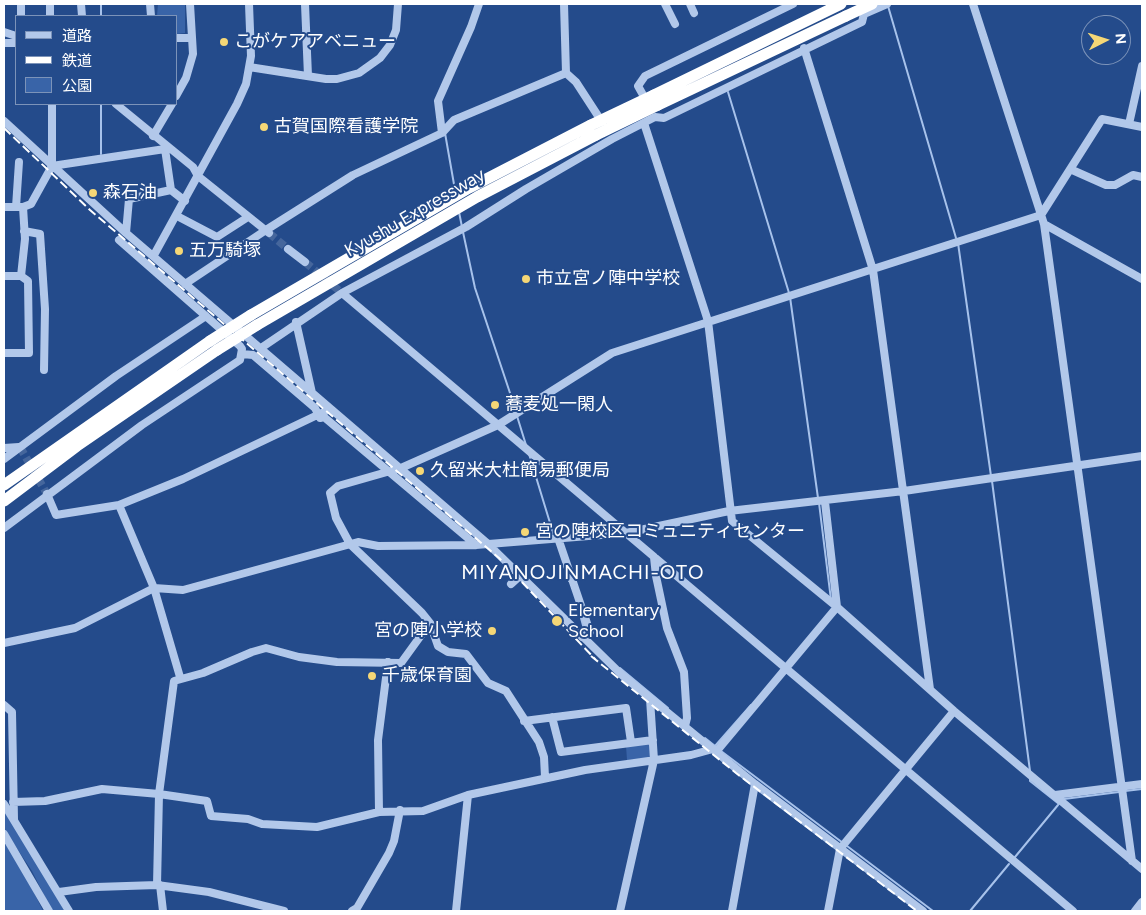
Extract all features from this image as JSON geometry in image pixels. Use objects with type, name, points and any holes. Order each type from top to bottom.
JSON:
[{"type":"highway","name":"Kyushu Expressway","points":[[4,501],[214,346],[251,315],[469,188],[656,100],[841,4]]},
{"type":"highway","name":"Kyushu Expressway","points":[[656,100],[872,4]]},
{"type":"highway","name":"Kyushu Expressway","points":[[4,484],[166,370],[257,325],[594,130]]},
{"type":"street","points":[[178,92],[186,78],[193,54],[190,4]]},
{"type":"street","points":[[154,255],[177,216],[246,84],[249,67],[249,4]]},
{"type":"street","points":[[305,4],[308,76]]},
{"type":"street","points":[[249,67],[337,79],[359,73],[370,67],[390,45],[396,30],[398,4]]},
{"type":"street","points":[[442,133],[438,101],[471,27],[479,4]]},
{"type":"street","points":[[564,4],[566,73],[584,94],[612,139]]},
{"type":"street","points":[[665,4],[675,24]]},
{"type":"street","points":[[690,4],[694,13]]},
{"type":"street","points":[[655,117],[638,86],[645,76],[793,4]]},
{"type":"street","points":[[261,348],[296,322],[342,293],[466,227],[526,189],[612,139],[655,117],[664,118],[804,48],[862,22],[864,14],[861,4]]},
{"type":"street","points":[[864,14],[887,4]]},
{"type":"street","points":[[973,4],[1044,224],[1132,861]]},
{"type":"street","points":[[178,38],[192,38]]},
{"type":"street","points":[[804,48],[873,270],[930,689]]},
{"type":"street","points":[[1129,124],[1142,66]]},
{"type":"street","points":[[186,284],[353,175],[442,133],[454,120],[566,73]]},
{"type":"street","points":[[4,207],[20,207],[31,204],[52,166],[52,105]]},
{"type":"street","points":[[117,105],[167,149],[193,168],[198,176],[268,231]]},
{"type":"street","points":[[152,151],[151,135],[171,105]]},
{"type":"street","points":[[545,777],[544,757],[539,742],[506,691],[488,683],[466,654],[448,652],[438,646],[430,624],[422,613],[350,544],[336,518],[330,493],[338,486],[401,468],[498,425],[612,353],[1041,215],[1102,119],[1142,126]]},
{"type":"street","points":[[4,121],[126,233],[154,255],[522,574],[582,637],[650,699],[755,784],[923,911]]},
{"type":"street","points":[[644,123],[708,321],[729,511],[736,526],[836,607],[954,711],[1142,869]]},
{"type":"street","points":[[52,166],[167,149]]},
{"type":"street","points":[[167,149],[171,190],[184,201]]},
{"type":"street","points":[[19,162],[20,207],[24,231],[21,276]]},
{"type":"street","points":[[1070,169],[1106,184],[1115,185],[1133,175],[1142,177]]},
{"type":"street","points":[[126,233],[129,199],[171,190]]},
{"type":"street","points":[[177,216],[217,237],[248,217]]},
{"type":"street","points":[[1044,224],[1142,278]]},
{"type":"street","points":[[24,231],[40,234],[45,309],[44,370]]},
{"type":"street","points":[[4,528],[47,494],[142,425],[240,360],[242,354],[240,346],[119,240]]},
{"type":"street","points":[[288,249],[305,262]]},
{"type":"street","points":[[4,276],[21,276],[28,281],[28,354],[4,354]]},
{"type":"street","points":[[342,293],[1073,911]]},
{"type":"street","points":[[4,459],[116,376],[206,316]]},
{"type":"street","points":[[296,322],[312,393]]},
{"type":"street","points":[[242,354],[253,355],[315,408],[320,418],[324,417],[476,545]]},
{"type":"street","points":[[47,494],[56,515],[120,505],[183,479],[330,409]]},
{"type":"street","points":[[4,448],[20,447]]},
{"type":"street","points":[[4,643],[75,628],[154,588],[183,590],[358,542],[378,546],[476,545],[626,533],[729,511],[825,502],[1142,456]]},
{"type":"street","points":[[13,802],[45,801],[102,789],[159,794],[206,801],[211,816],[248,819],[271,824],[322,827],[379,812],[400,810],[423,811],[468,795],[545,777],[714,751],[836,607],[825,502]]},
{"type":"street","points":[[120,505],[154,588],[180,678]]},
{"type":"street","points":[[558,538],[590,632],[582,637]]},
{"type":"street","points":[[654,557],[667,628],[684,672],[687,718],[685,726]]},
{"type":"street","points":[[511,584],[522,574]]},
{"type":"street","points":[[163,911],[159,885],[159,794],[168,734],[171,686],[174,681],[266,648],[299,657],[337,662],[401,663],[430,624]]},
{"type":"street","points":[[379,812],[378,740],[388,662]]},
{"type":"street","points":[[620,911],[654,760],[650,699]]},
{"type":"street","points":[[4,705],[12,712],[14,819]]},
{"type":"street","points":[[524,721],[626,708],[631,742]]},
{"type":"street","points":[[828,911],[840,849],[954,711]]},
{"type":"street","points":[[552,717],[561,752],[653,740]]},
{"type":"street","points":[[732,911],[755,784]]},
{"type":"street","points":[[1056,795],[1142,784]]},
{"type":"street","points":[[456,911],[468,795]]},
{"type":"street","points":[[4,804],[69,911]]},
{"type":"street","points":[[352,911],[357,908],[389,854],[394,841],[400,810]]},
{"type":"street","points":[[4,834],[49,911]]},
{"type":"street","points":[[59,892],[96,887],[159,885],[209,892],[284,911]]},
{"type":"street","points":[[1135,911],[1142,902]]},
{"type":"green space","points":[[158,4],[185,4],[185,33],[178,34],[178,15],[157,15]]},
{"type":"green space","points":[[650,743],[650,758],[627,760],[626,746]]},
{"type":"green space","points":[[4,808],[42,867],[64,911],[52,911],[32,871],[4,829]]},
{"type":"green space","points":[[4,842],[25,874],[43,911],[4,911]]},
{"type":"waterway","points":[[101,4],[101,15]]},
{"type":"waterway","points":[[888,6],[956,238]]},
{"type":"waterway","points":[[728,92],[789,293]]},
{"type":"waterway","points":[[101,105],[101,154]]},
{"type":"waterway","points":[[445,133],[455,190]]},
{"type":"waterway","points":[[459,212],[462,227]]},
{"type":"waterway","points":[[463,232],[475,288],[516,411]]},
{"type":"waterway","points":[[958,243],[991,476]]},
{"type":"waterway","points":[[790,297],[818,498]]},
{"type":"waterway","points":[[517,416],[526,445]]},
{"type":"waterway","points":[[529,454],[554,536]]},
{"type":"waterway","points":[[992,481],[1030,771]]},
{"type":"waterway","points":[[819,503],[831,600]]},
{"type":"waterway","points":[[564,566],[569,581]]},
{"type":"waterway","points":[[581,618],[585,633]]},
{"type":"waterway","points":[[620,668],[668,708]]},
{"type":"waterway","points":[[705,738],[715,746],[751,705]]},
{"type":"waterway","points":[[721,751],[843,843]]},
{"type":"waterway","points":[[1030,778],[1030,781],[1059,804]]},
{"type":"waterway","points":[[1125,791],[1142,789]]},
{"type":"waterway","points":[[1064,799],[1119,792]]},
{"type":"waterway","points":[[1015,857],[1058,805]]},
{"type":"waterway","points":[[847,846],[933,911]]},
{"type":"waterway","points":[[970,911],[1009,864]]},
{"type":"tunnel","points":[[269,233],[288,249]]},
{"type":"tunnel","points":[[305,262],[342,293]]},
{"type":"tunnel","points":[[20,447],[47,494]]},
{"type":"railway","points":[[4,128],[90,210],[499,558],[596,660]]},
{"type":"railway","points":[[591,656],[736,773],[917,911]]},
{"type":"place","name":"こがケアアベニュー","points":[[224,42]]},
{"type":"place","name":"古賀国際看護学院","points":[[264,127]]},
{"type":"place","name":"森石油","points":[[93,193]]},
{"type":"place","name":"五万騎塚","points":[[179,251]]},
{"type":"place","name":"市立宮ノ陣中学校","points":[[526,279]]},
{"type":"place","name":"蕎麦処一閑人","points":[[495,405]]},
{"type":"place","name":"久留米大杜簡易郵便局","points":[[420,471]]},
{"type":"place","name":"宮の陣校区コミュニティセンター","points":[[525,532]]},
{"type":"place","name":"Elementary School","points":[[557,621]]},
{"type":"place","name":"宮の陣小学校","points":[[492,631]]},
{"type":"place","name":"千歳保育園","points":[[372,676]]},
{"type":"district","name":"MIYANOJINMACHI-OTO","points":[[583,573]]}]
